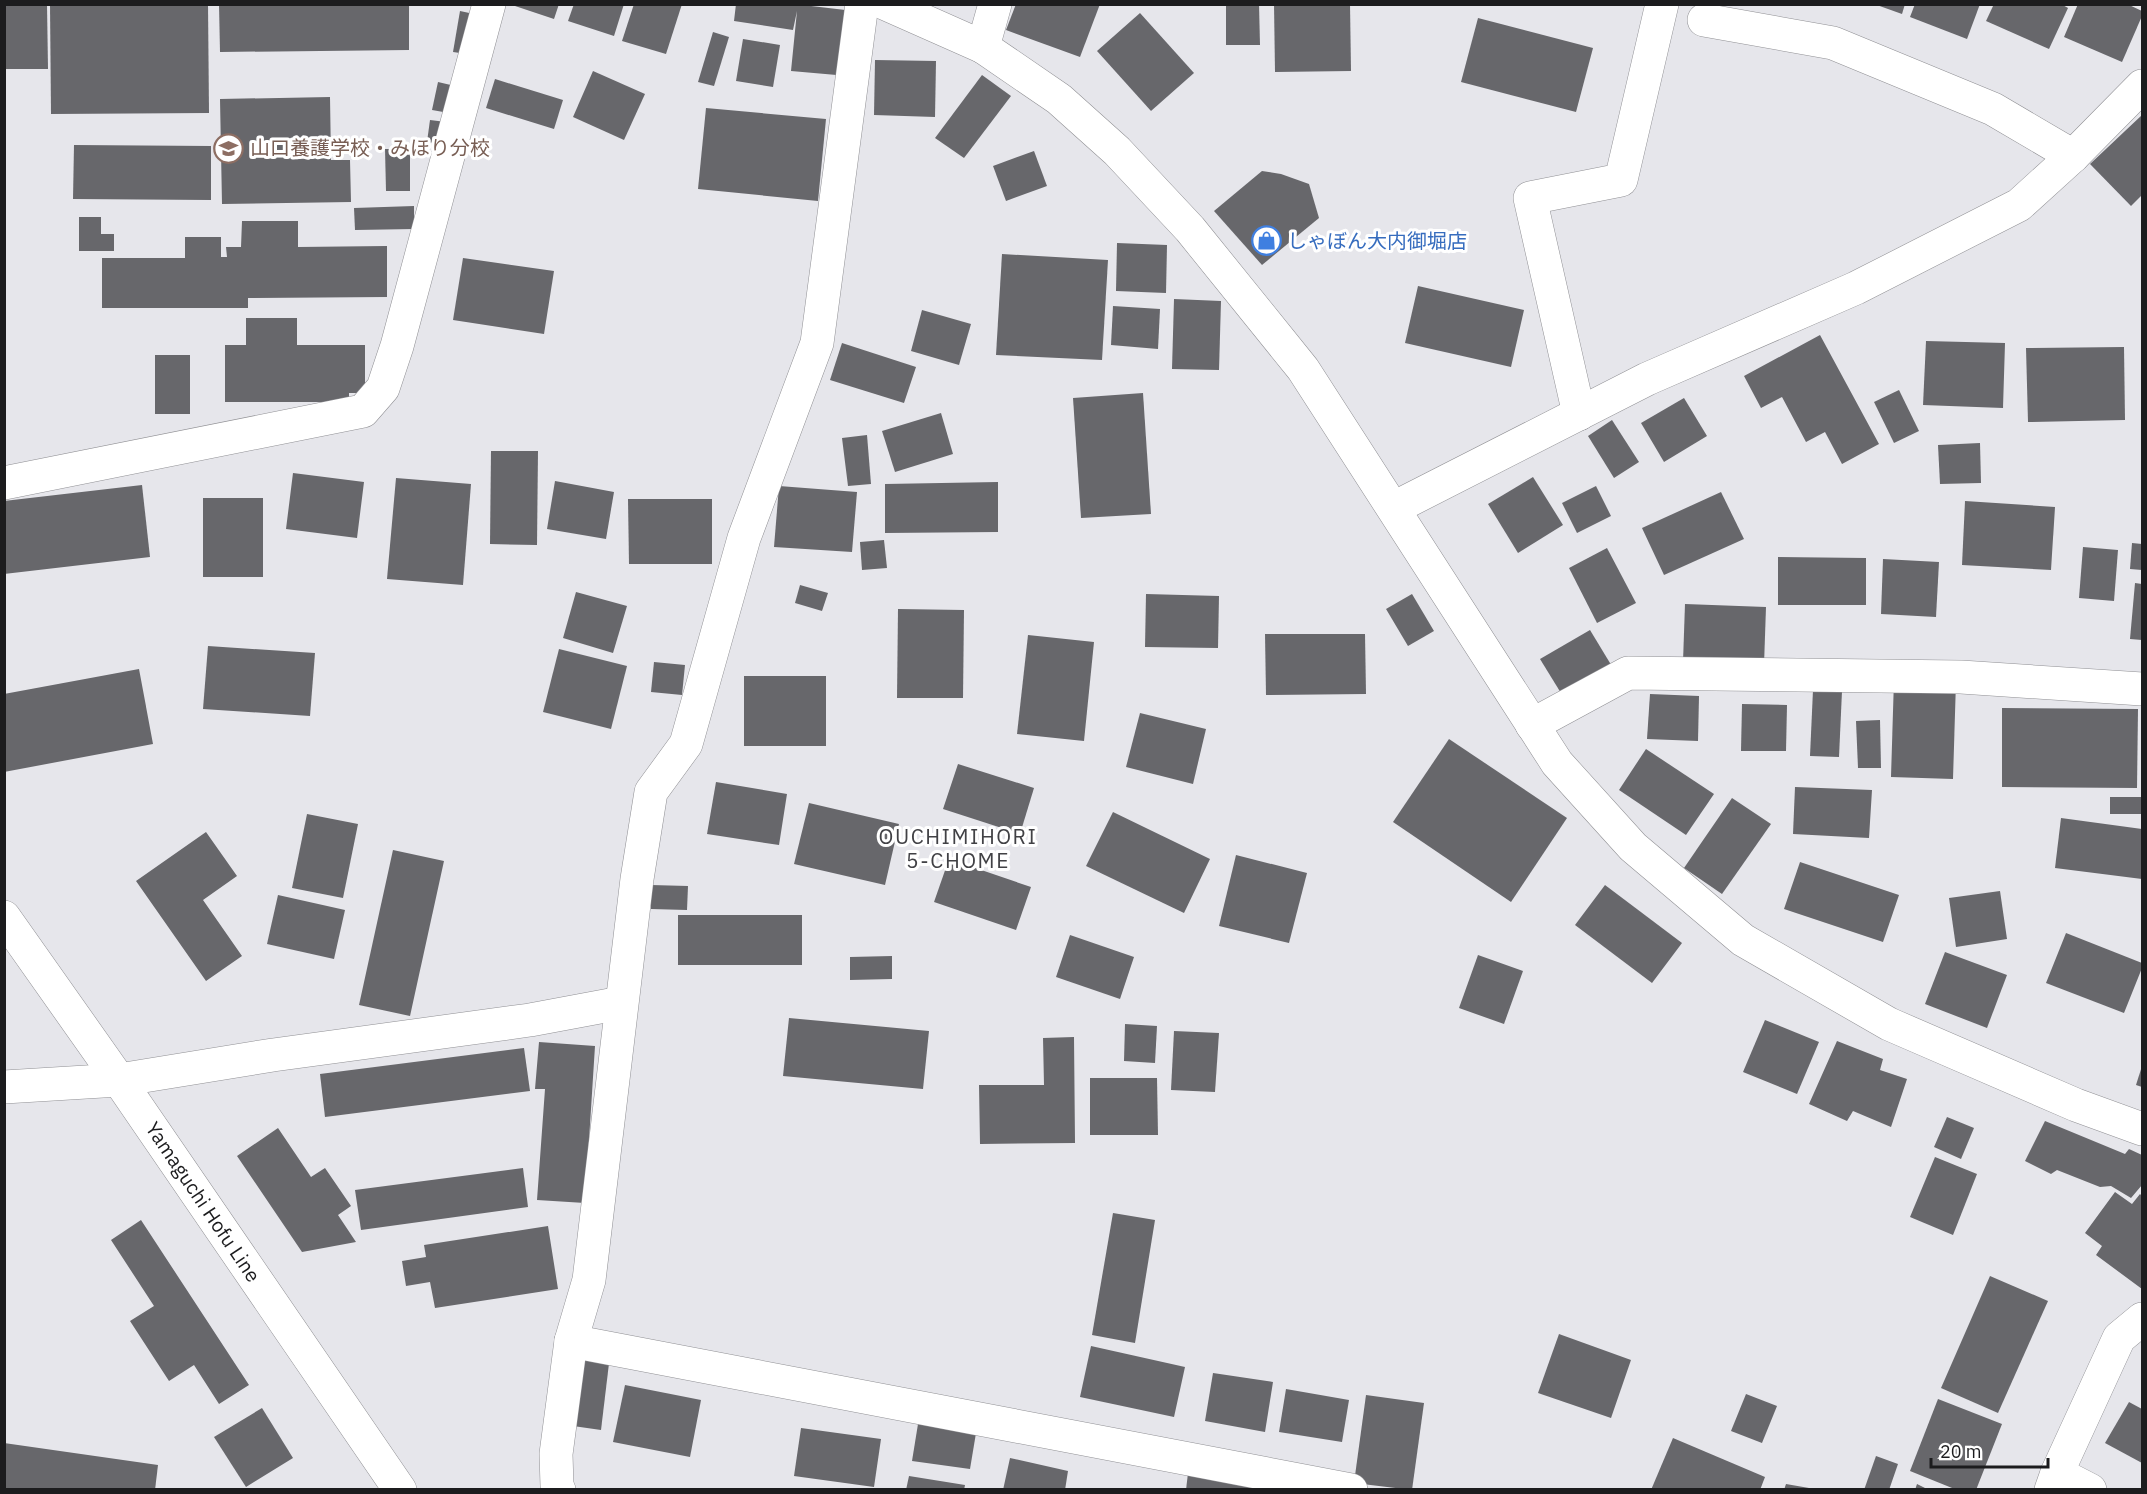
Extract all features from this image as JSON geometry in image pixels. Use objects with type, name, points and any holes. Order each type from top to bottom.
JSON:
[{"type":"street","points":[[4,483],[363,411],[383,388],[397,346],[489,4]]},
{"type":"street","points":[[559,1490],[556,1486],[556,1454],[571,1341],[589,1280],[621,1003],[651,792],[686,744],[744,538],[817,343],[862,4]]},
{"type":"street","points":[[886,4],[983,47],[1059,99],[1117,150],[1190,229],[1303,369],[1557,763],[1633,847],[1743,940],[1889,1024],[2076,1105],[2142,1130]]},
{"type":"street","points":[[983,47],[995,4]]},
{"type":"street","points":[[1579,414],[1530,198],[1621,180],[1662,4]]},
{"type":"street","points":[[1704,20],[1833,43],[1993,109],[2073,156]]},
{"type":"street","points":[[1394,508],[1647,379],[1856,288],[2019,205],[2073,156],[2142,86]]},
{"type":"street","points":[[1532,725],[1629,673],[1961,677],[2142,689]]},
{"type":"street","name":"Yamaguchi Hofu Line","points":[[4,917],[119,1080],[399,1490]]},
{"type":"street","points":[[4,1087],[119,1080],[273,1055],[530,1020],[621,1003]]},
{"type":"street","points":[[2090,1490],[2054,1481],[2119,1338],[2142,1319]]},
{"type":"street","points":[[571,1341],[1351,1490]]},
{"type":"building","points":[[4,4],[47,4],[48,69],[4,69]]},
{"type":"building","points":[[50,4],[208,4],[209,113],[51,114]]},
{"type":"building","points":[[219,4],[409,4],[409,50],[220,52]]},
{"type":"building","points":[[509,4],[559,4],[554,19]]},
{"type":"building","points":[[574,4],[624,4],[614,36],[568,21]]},
{"type":"building","points":[[634,4],[682,4],[666,54],[622,41]]},
{"type":"building","points":[[736,4],[794,4],[854,11],[848,76],[791,71],[797,11],[793,30],[734,21]]},
{"type":"building","points":[[1016,4],[1100,4],[1080,57],[1006,30]]},
{"type":"building","points":[[1226,4],[1259,4],[1260,45],[1226,45]]},
{"type":"building","points":[[1274,4],[1350,4],[1351,71],[1275,72]]},
{"type":"building","points":[[1874,4],[1905,4],[1902,14]]},
{"type":"building","points":[[1915,4],[1980,4],[1967,39],[1910,17]]},
{"type":"building","points":[[1994,4],[2061,4],[2068,8],[2049,49],[1986,21]]},
{"type":"building","points":[[2078,4],[2127,4],[2142,11],[2142,16],[2122,62],[2064,37]]},
{"type":"building","points":[[460,11],[474,14],[467,54],[453,52]]},
{"type":"building","points":[[1140,13],[1194,73],[1151,111],[1097,51]]},
{"type":"building","points":[[1478,18],[1593,48],[1576,112],[1461,82]]},
{"type":"building","points":[[713,32],[729,37],[714,86],[698,82]]},
{"type":"building","points":[[743,39],[780,45],[773,87],[736,81]]},
{"type":"building","points":[[875,60],[936,61],[935,117],[874,115]]},
{"type":"building","points":[[593,71],[645,94],[624,140],[573,117]]},
{"type":"building","points":[[982,75],[1011,96],[964,158],[935,138]]},
{"type":"building","points":[[495,79],[563,100],[554,129],[486,108]]},
{"type":"building","points":[[438,82],[455,86],[449,113],[432,110]]},
{"type":"building","points":[[330,97],[331,160],[350,160],[351,202],[222,204],[220,99]]},
{"type":"building","points":[[706,108],[826,119],[818,201],[698,189]]},
{"type":"building","points":[[2142,115],[2142,195],[2131,206],[2090,164]]},
{"type":"building","points":[[430,120],[446,122],[443,144],[427,142]]},
{"type":"building","points":[[74,145],[211,146],[211,200],[73,199]]},
{"type":"building","points":[[385,149],[410,149],[410,191],[386,191]]},
{"type":"building","points":[[1034,151],[1047,186],[1006,201],[993,166]]},
{"type":"building","name":"しゃぼん大内御堀店","points":[[1262,171],[1281,174],[1309,184],[1319,218],[1262,265],[1214,211]]},
{"type":"building","points":[[414,206],[414,229],[355,230],[354,208]]},
{"type":"building","points":[[79,217],[101,217],[101,234],[114,234],[114,251],[79,251]]},
{"type":"building","points":[[242,221],[298,221],[298,247],[387,246],[387,297],[248,298],[248,308],[102,308],[102,258],[185,258],[185,237],[221,237],[221,257],[227,257],[226,247],[241,247]]},
{"type":"building","points":[[1117,243],[1167,245],[1166,293],[1116,291]]},
{"type":"building","points":[[1002,254],[1108,260],[1102,360],[996,355]]},
{"type":"building","points":[[463,258],[554,271],[544,334],[453,320]]},
{"type":"building","points":[[1418,286],[1524,310],[1511,367],[1405,343]]},
{"type":"building","points":[[1174,299],[1221,301],[1219,370],[1172,369]]},
{"type":"building","points":[[1113,306],[1160,309],[1158,349],[1111,345]]},
{"type":"building","points":[[922,310],[971,324],[959,365],[911,351]]},
{"type":"building","points":[[246,318],[297,318],[297,345],[365,345],[365,393],[349,393],[349,402],[225,402],[225,345],[246,345]]},
{"type":"building","points":[[1820,335],[1879,444],[1842,464],[1825,432],[1806,442],[1782,397],[1761,408],[1744,376]]},
{"type":"building","points":[[1926,341],[2005,343],[2003,408],[1923,405]]},
{"type":"building","points":[[842,343],[916,367],[904,403],[830,380]]},
{"type":"building","points":[[2124,347],[2125,420],[2028,422],[2026,348]]},
{"type":"building","points":[[155,355],[190,355],[190,414],[155,414]]},
{"type":"building","points":[[1899,390],[1919,431],[1894,443],[1874,402]]},
{"type":"building","points":[[1143,393],[1151,514],[1081,518],[1073,398]]},
{"type":"building","points":[[1684,398],[1707,436],[1664,462],[1641,423]]},
{"type":"building","points":[[941,413],[953,454],[895,472],[882,431]]},
{"type":"building","points":[[1612,420],[1639,462],[1614,478],[1588,436]]},
{"type":"building","points":[[867,435],[871,484],[848,486],[842,438]]},
{"type":"building","points":[[1980,443],[1981,483],[1940,484],[1938,445]]},
{"type":"building","points":[[491,451],[538,451],[537,545],[490,544]]},
{"type":"building","points":[[293,473],[364,482],[357,538],[286,529]]},
{"type":"building","points":[[1533,477],[1563,525],[1518,553],[1488,504]]},
{"type":"building","points":[[396,478],[471,484],[463,585],[387,579]]},
{"type":"building","points":[[555,481],[614,492],[606,539],[547,529]]},
{"type":"building","points":[[998,482],[998,532],[885,533],[885,484]]},
{"type":"building","points":[[142,485],[150,557],[4,574],[4,501]]},
{"type":"building","points":[[779,486],[857,492],[852,552],[774,547]]},
{"type":"building","points":[[1596,486],[1611,516],[1577,533],[1562,503]]},
{"type":"building","points":[[1721,492],[1744,539],[1664,575],[1642,528]]},
{"type":"building","points":[[203,498],[263,498],[263,577],[203,577]]},
{"type":"building","points":[[628,499],[712,499],[712,564],[629,564]]},
{"type":"building","points":[[1965,501],[2055,507],[2051,570],[1962,565]]},
{"type":"building","points":[[884,540],[887,568],[862,570],[860,542]]},
{"type":"building","points":[[2132,543],[2142,544],[2142,570],[2130,569]]},
{"type":"building","points":[[2083,547],[2118,550],[2114,601],[2079,598]]},
{"type":"building","points":[[1607,548],[1636,603],[1597,623],[1569,568]]},
{"type":"building","points":[[1778,557],[1866,558],[1866,605],[1778,605]]},
{"type":"building","points":[[1883,559],[1939,562],[1936,617],[1881,614]]},
{"type":"building","points":[[2135,583],[2142,584],[2142,640],[2130,639]]},
{"type":"building","points":[[800,585],[828,593],[822,611],[795,603]]},
{"type":"building","points":[[576,592],[627,606],[613,653],[563,638]]},
{"type":"building","points":[[1146,594],[1219,596],[1218,648],[1145,647]]},
{"type":"building","points":[[1412,594],[1434,631],[1408,646],[1386,609]]},
{"type":"building","points":[[1685,604],[1766,607],[1764,665],[1683,662]]},
{"type":"building","points":[[898,609],[964,610],[963,698],[897,698]]},
{"type":"building","points":[[1590,630],[1613,668],[1564,698],[1540,659]]},
{"type":"building","points":[[1265,634],[1365,634],[1366,694],[1266,695]]},
{"type":"building","points":[[1028,635],[1094,642],[1084,741],[1017,734]]},
{"type":"building","points":[[208,646],[315,653],[310,716],[203,709]]},
{"type":"building","points":[[559,649],[627,666],[611,729],[543,712]]},
{"type":"building","points":[[654,662],[685,665],[682,695],[651,692]]},
{"type":"building","points":[[139,669],[153,744],[4,772],[4,694]]},
{"type":"building","points":[[744,676],[826,676],[826,746],[744,746]]},
{"type":"building","points":[[1894,679],[1956,681],[1953,779],[1891,777]]},
{"type":"building","points":[[1813,690],[1842,691],[1839,757],[1810,756]]},
{"type":"building","points":[[1650,694],[1699,696],[1698,741],[1647,739]]},
{"type":"building","points":[[1742,704],[1787,705],[1786,751],[1741,751]]},
{"type":"building","points":[[2002,708],[2138,709],[2137,788],[2002,787]]},
{"type":"building","points":[[1140,713],[1206,729],[1193,784],[1126,767]]},
{"type":"building","points":[[1880,720],[1881,768],[1858,768],[1856,721]]},
{"type":"building","points":[[1449,739],[1567,818],[1511,902],[1393,822]]},
{"type":"building","points":[[1646,749],[1714,794],[1686,835],[1619,790]]},
{"type":"building","points":[[958,764],[1034,788],[1020,834],[943,809]]},
{"type":"building","points":[[716,782],[787,794],[779,845],[707,834]]},
{"type":"building","points":[[1795,787],[1872,790],[1869,838],[1793,834]]},
{"type":"building","points":[[2110,797],[2142,797],[2142,814],[2110,814]]},
{"type":"building","points":[[1732,798],[1771,824],[1722,894],[1684,868]]},
{"type":"building","points":[[809,803],[899,824],[885,885],[794,864]]},
{"type":"building","points":[[1113,812],[1210,859],[1184,913],[1086,866]]},
{"type":"building","points":[[307,814],[358,824],[343,898],[292,888]]},
{"type":"building","points":[[2061,818],[2142,829],[2142,879],[2055,868]]},
{"type":"building","points":[[206,832],[237,876],[203,900],[242,956],[206,981],[136,881]]},
{"type":"building","points":[[393,850],[444,861],[410,1016],[359,1005]]},
{"type":"building","points":[[1236,855],[1307,873],[1289,943],[1219,926]]},
{"type":"building","points":[[949,859],[1031,887],[1016,930],[934,902]]},
{"type":"building","points":[[1800,862],[1899,895],[1883,942],[1784,909]]},
{"type":"building","points":[[651,885],[688,886],[687,910],[651,909]]},
{"type":"building","points":[[1605,885],[1682,943],[1652,983],[1575,925]]},
{"type":"building","points":[[2000,891],[2007,939],[1956,947],[1949,898]]},
{"type":"building","points":[[278,895],[345,910],[334,959],[267,944]]},
{"type":"building","points":[[678,915],[802,915],[802,965],[678,965]]},
{"type":"building","points":[[2066,933],[2142,963],[2124,1013],[2046,983]]},
{"type":"building","points":[[1070,935],[1134,957],[1120,999],[1056,977]]},
{"type":"building","points":[[1945,952],[2007,975],[1987,1028],[1925,1004]]},
{"type":"building","points":[[1478,955],[1523,971],[1504,1024],[1459,1008]]},
{"type":"building","points":[[892,956],[892,979],[850,980],[850,957]]},
{"type":"building","points":[[789,1018],[929,1031],[923,1089],[783,1076]]},
{"type":"building","points":[[1765,1020],[1819,1042],[1797,1094],[1743,1072]]},
{"type":"building","points":[[1125,1024],[1157,1026],[1155,1063],[1124,1061]]},
{"type":"building","points":[[1174,1031],[1219,1033],[1215,1092],[1171,1090]]},
{"type":"building","points":[[1074,1037],[1075,1143],[980,1144],[979,1085],[1044,1085],[1043,1038]]},
{"type":"building","points":[[1837,1041],[1883,1059],[1880,1070],[1907,1079],[1891,1127],[1853,1111],[1847,1121],[1809,1104]]},
{"type":"building","points":[[539,1042],[595,1046],[585,1203],[537,1200],[545,1089],[535,1089]]},
{"type":"building","points":[[524,1048],[530,1091],[325,1117],[320,1074]]},
{"type":"building","points":[[2142,1066],[2142,1087],[2136,1085]]},
{"type":"building","points":[[1090,1078],[1157,1078],[1158,1135],[1090,1135]]},
{"type":"building","points":[[1947,1117],[1974,1128],[1961,1159],[1934,1147]]},
{"type":"building","points":[[2045,1121],[2125,1154],[2129,1149],[2142,1155],[2142,1185],[2131,1198],[2111,1186],[2100,1187],[2057,1170],[2051,1174],[2025,1161]]},
{"type":"building","points":[[278,1128],[311,1177],[325,1168],[351,1206],[338,1215],[356,1242],[302,1252],[237,1156]]},
{"type":"building","points":[[1935,1157],[1977,1174],[1953,1235],[1910,1217]]},
{"type":"building","points":[[523,1168],[528,1207],[361,1230],[355,1190]]},
{"type":"building","points":[[2115,1192],[2132,1204],[2140,1194],[2142,1196],[2142,1289],[2096,1255],[2102,1246],[2085,1233]]},
{"type":"building","points":[[1113,1213],[1155,1220],[1135,1343],[1092,1335]]},
{"type":"building","points":[[141,1220],[249,1385],[219,1404],[194,1365],[169,1381],[130,1321],[154,1306],[111,1240]]},
{"type":"building","points":[[548,1226],[558,1289],[435,1308],[430,1282],[406,1286],[402,1261],[426,1257],[424,1245]]},
{"type":"building","points":[[1990,1276],[2048,1301],[1998,1413],[1941,1388]]},
{"type":"building","points":[[1559,1334],[1631,1360],[1611,1418],[1538,1393]]},
{"type":"building","points":[[1091,1346],[1185,1367],[1174,1417],[1080,1397]]},
{"type":"building","points":[[582,1352],[610,1355],[601,1430],[573,1426]]},
{"type":"building","points":[[1213,1373],[1273,1382],[1265,1432],[1205,1421]]},
{"type":"building","points":[[625,1385],[701,1400],[690,1457],[613,1442]]},
{"type":"building","points":[[1286,1389],[1349,1400],[1342,1442],[1279,1432]]},
{"type":"building","points":[[1746,1394],[1777,1406],[1762,1443],[1731,1431]]},
{"type":"building","points":[[1366,1395],[1424,1403],[1412,1490],[1354,1483]]},
{"type":"building","points":[[1938,1399],[2002,1424],[1976,1490],[1957,1490],[1910,1471]]},
{"type":"building","points":[[2129,1402],[2142,1409],[2142,1463],[2105,1443]]},
{"type":"building","points":[[262,1408],[293,1458],[246,1487],[214,1437]]},
{"type":"building","points":[[918,1424],[976,1433],[970,1469],[912,1461]]},
{"type":"building","points":[[801,1428],[881,1439],[874,1487],[794,1476]]},
{"type":"building","points":[[1673,1438],[1765,1477],[1760,1490],[1651,1490]]},
{"type":"building","points":[[4,1443],[158,1465],[155,1490],[4,1490]]},
{"type":"building","points":[[1876,1456],[1898,1464],[1889,1490],[1864,1490]]},
{"type":"building","points":[[1010,1458],[1068,1471],[1065,1490],[1003,1490]]},
{"type":"building","points":[[1188,1473],[1253,1484],[1252,1490],[1186,1490]]},
{"type":"building","points":[[909,1476],[965,1485],[964,1490],[906,1490]]},
{"type":"building","points":[[1786,1484],[1809,1488],[1809,1490],[1784,1490]]},
{"type":"building","points":[[1917,1484],[1929,1490],[1915,1490]]},
{"type":"place","name":"山口養護学校・みほり分校","points":[[229,148]]},
{"type":"place","name":"しゃぼん大内御堀店","points":[[1266,241]]},
{"type":"district","name":"OUCHIMIHORI 5-CHOME","points":[[958,849]]}]
